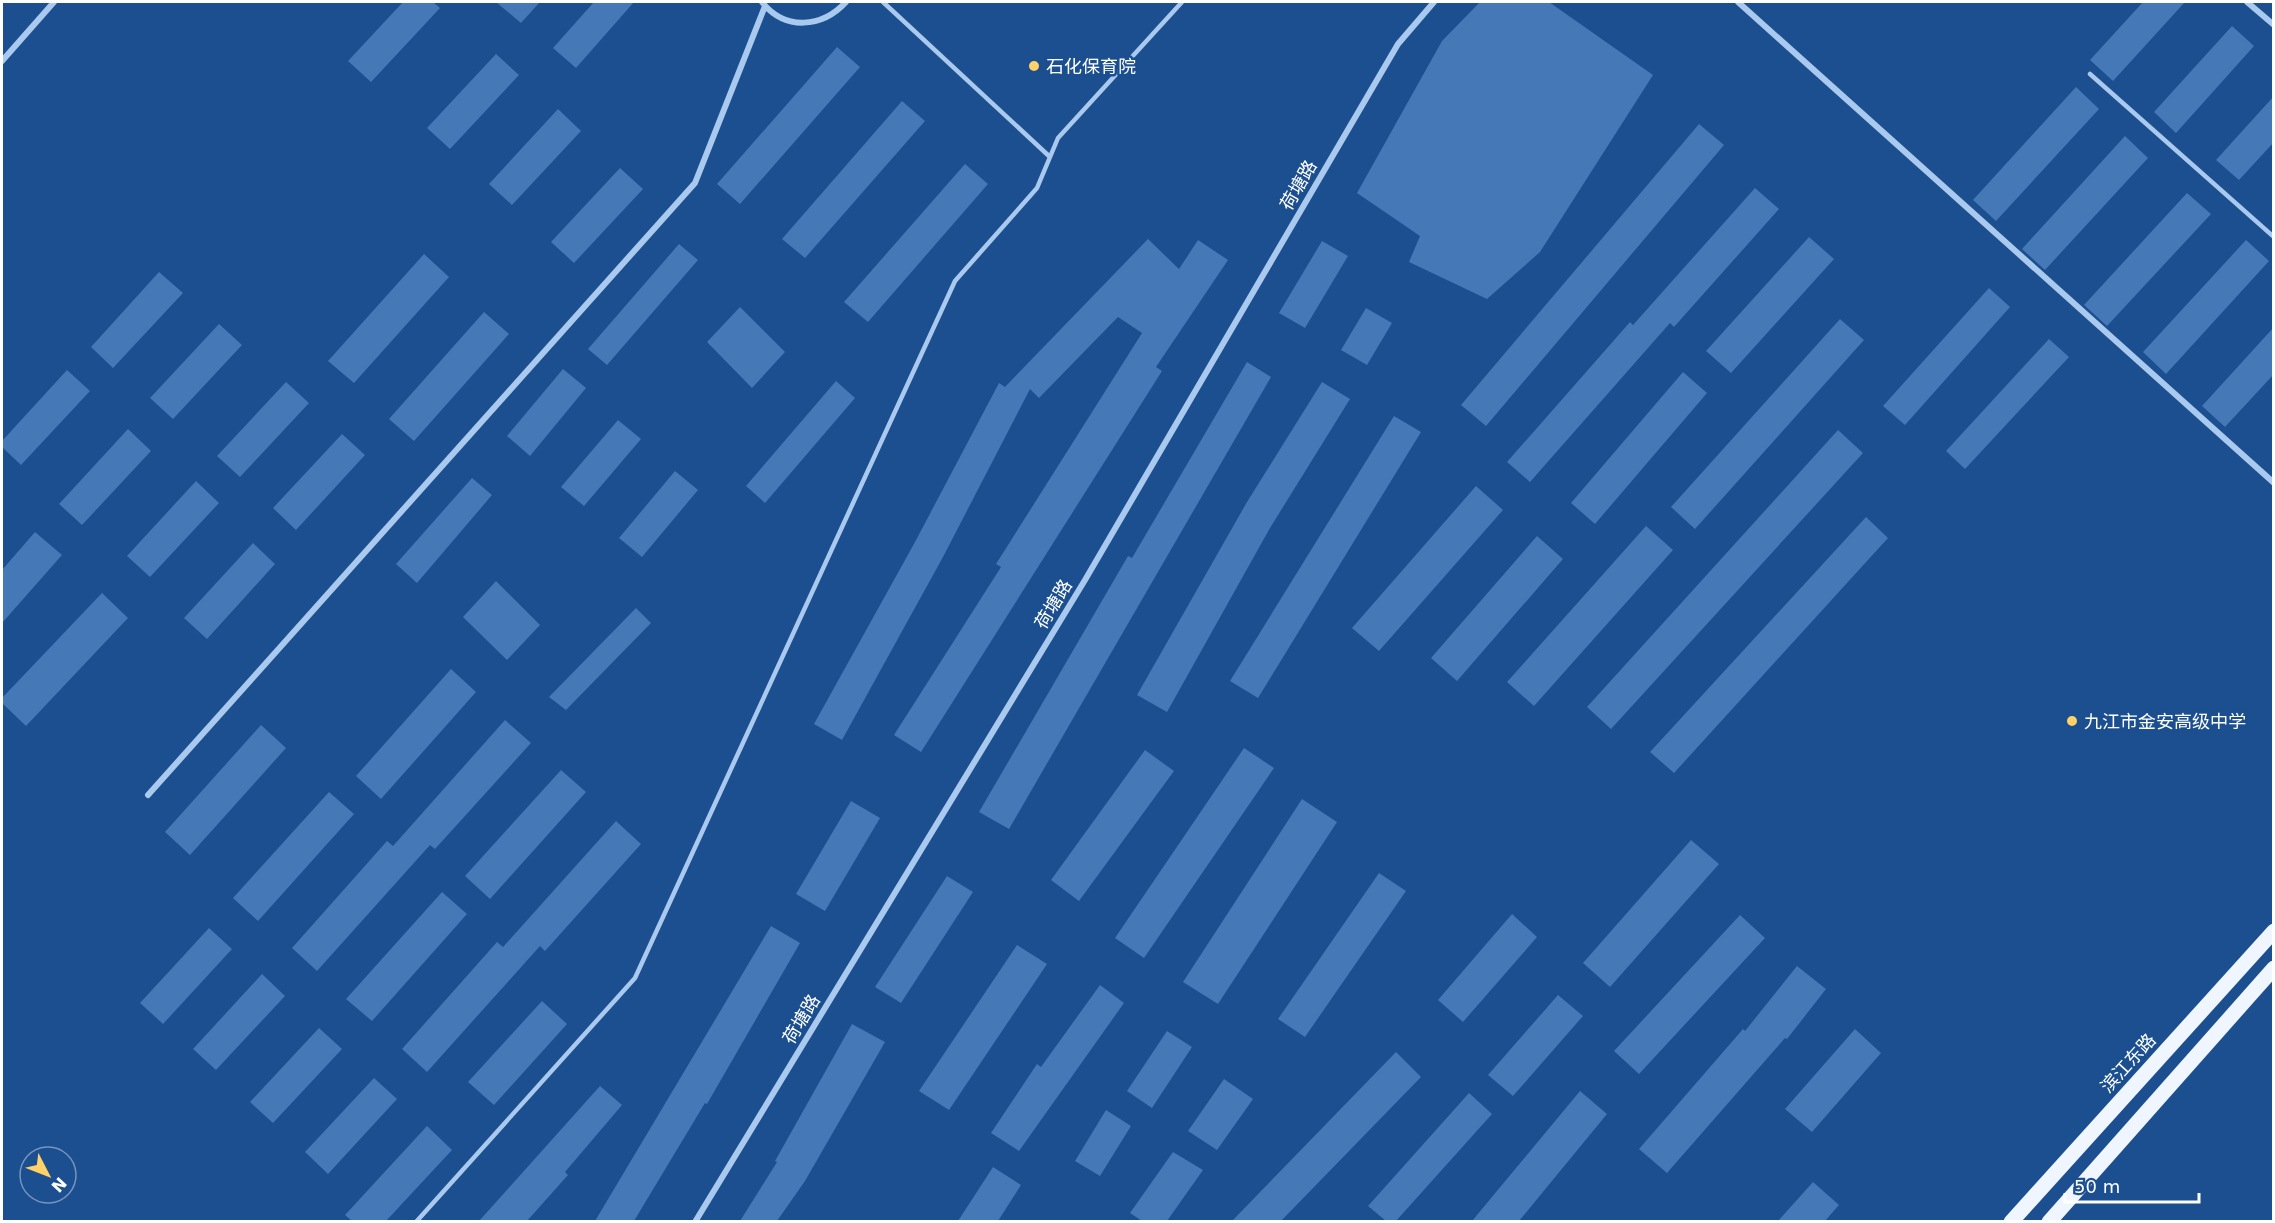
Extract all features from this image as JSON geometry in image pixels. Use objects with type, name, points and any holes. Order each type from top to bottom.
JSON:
[{"type":"main road","name":"滨江东路","points":[[2011,1221],[2274,931]]},
{"type":"main road","points":[[2049,1221],[2274,968]]},
{"type":"street","points":[[2,61],[54,2]]},
{"type":"street","points":[[148,795],[695,183],[764,4],[788,21],[802,24],[829,17],[846,2]]},
{"type":"street","name":"荷塘路","points":[[695,1221],[1085,580],[1398,44],[1434,2]]},
{"type":"street","points":[[1738,2],[2274,483]]},
{"type":"street","points":[[2247,2],[2274,25]]},
{"type":"lane","points":[[884,2],[1050,157]]},
{"type":"lane","points":[[416,1221],[635,978],[955,281],[1037,188],[1058,138],[1182,2]]},
{"type":"lane","points":[[2090,74],[2274,237]]},
{"type":"building","points":[[403,2],[433,2],[440,8],[371,82],[348,61]]},
{"type":"building","points":[[496,2],[540,2],[521,23]]},
{"type":"building","points":[[594,2],[634,2],[576,68],[553,48]]},
{"type":"building","points":[[1480,2],[1549,2],[1653,75],[1540,252],[1487,299],[1409,262],[1420,236],[1357,193],[1442,41]]},
{"type":"building","points":[[2143,2],[2185,2],[2113,81],[2090,60]]},
{"type":"building","points":[[2232,26],[2254,46],[2176,133],[2154,112]]},
{"type":"building","points":[[837,47],[860,67],[740,204],[717,184]]},
{"type":"building","points":[[496,54],[519,75],[450,149],[427,128]]},
{"type":"building","points":[[2076,87],[2099,109],[1996,221],[1973,200]]},
{"type":"building","points":[[2274,96],[2274,142],[2239,180],[2216,160]]},
{"type":"building","points":[[902,101],[925,121],[805,258],[782,239]]},
{"type":"building","points":[[558,109],[581,131],[512,205],[489,184]]},
{"type":"building","points":[[1699,124],[1724,145],[1486,426],[1461,405]]},
{"type":"building","points":[[2125,136],[2148,158],[2045,270],[2022,249]]},
{"type":"building","points":[[965,164],[988,184],[868,322],[844,302]]},
{"type":"building","points":[[620,168],[643,189],[574,263],[551,242]]},
{"type":"building","points":[[1755,188],[1779,209],[1674,327],[1670,323],[1530,482],[1507,462],[1630,322],[1633,325]]},
{"type":"building","points":[[2187,193],[2211,214],[2107,326],[2084,305]]},
{"type":"building","points":[[1809,237],[1834,259],[1731,373],[1706,351]]},
{"type":"building","points":[[1148,239],[1179,269],[1198,240],[1228,260],[1156,367],[1162,371],[921,752],[894,735],[1001,567],[996,564],[1142,333],[1118,317],[1039,398],[1030,389],[943,557],[842,740],[814,724],[915,542],[999,383],[1005,387]]},
{"type":"building","points":[[2246,240],[2269,261],[2166,374],[2143,352]]},
{"type":"building","points":[[1322,241],[1348,256],[1305,328],[1279,313]]},
{"type":"building","points":[[679,244],[698,260],[607,365],[588,349]]},
{"type":"building","points":[[424,254],[449,277],[354,383],[328,361]]},
{"type":"building","points":[[159,272],[183,293],[113,368],[91,347]]},
{"type":"building","points":[[1989,288],[2010,307],[1905,425],[1883,406]]},
{"type":"building","points":[[740,307],[785,352],[752,388],[707,342]]},
{"type":"building","points":[[1366,308],[1392,323],[1367,365],[1341,350]]},
{"type":"building","points":[[484,312],[509,334],[414,441],[389,419]]},
{"type":"building","points":[[1840,319],[1864,340],[1695,529],[1671,507]]},
{"type":"building","points":[[219,324],[242,345],[173,419],[150,398]]},
{"type":"building","points":[[2274,327],[2274,374],[2225,427],[2202,406]]},
{"type":"building","points":[[2049,339],[2069,357],[1965,469],[1946,451]]},
{"type":"building","points":[[1247,362],[1271,377],[1009,829],[979,812],[1128,556],[1132,558]]},
{"type":"building","points":[[563,369],[586,388],[530,456],[507,436]]},
{"type":"building","points":[[67,370],[90,391],[21,465],[2,447],[2,441]]},
{"type":"building","points":[[1683,372],[1707,393],[1595,524],[1571,503]]},
{"type":"building","points":[[836,381],[855,398],[765,503],[746,486]]},
{"type":"building","points":[[286,382],[309,403],[240,477],[217,456]]},
{"type":"building","points":[[1322,382],[1350,399],[1270,528],[1167,712],[1137,695],[1247,502]]},
{"type":"building","points":[[1394,416],[1421,432],[1258,698],[1230,681]]},
{"type":"building","points":[[618,420],[641,439],[584,506],[561,487]]},
{"type":"building","points":[[128,429],[151,451],[82,525],[59,504]]},
{"type":"building","points":[[1838,430],[1863,453],[1611,729],[1587,707]]},
{"type":"building","points":[[342,434],[365,455],[296,530],[273,508]]},
{"type":"building","points":[[675,471],[698,490],[642,557],[619,538]]},
{"type":"building","points":[[472,478],[492,495],[417,583],[396,564]]},
{"type":"building","points":[[196,481],[219,503],[150,577],[127,556]]},
{"type":"building","points":[[1476,486],[1503,510],[1379,651],[1352,628]]},
{"type":"building","points":[[1866,517],[1888,538],[1674,773],[1650,752]]},
{"type":"building","points":[[1646,526],[1673,550],[1534,706],[1507,682]]},
{"type":"building","points":[[35,532],[62,555],[2,623],[2,570]]},
{"type":"building","points":[[1537,536],[1563,559],[1457,681],[1431,658]]},
{"type":"building","points":[[253,543],[275,564],[207,639],[184,618]]},
{"type":"building","points":[[496,581],[540,625],[507,660],[463,617]]},
{"type":"building","points":[[102,593],[128,618],[26,726],[2,703],[2,698]]},
{"type":"building","points":[[636,608],[651,623],[566,710],[549,697]]},
{"type":"building","points":[[451,669],[476,692],[381,799],[356,776]]},
{"type":"building","points":[[505,720],[531,743],[435,849],[430,845],[317,971],[292,948],[387,841],[393,846]]},
{"type":"building","points":[[261,725],[286,748],[190,855],[165,832]]},
{"type":"building","points":[[1244,748],[1274,768],[1144,958],[1115,938]]},
{"type":"building","points":[[1145,750],[1174,771],[1079,901],[1051,880]]},
{"type":"building","points":[[561,770],[586,792],[490,899],[465,876]]},
{"type":"building","points":[[329,792],[354,814],[258,921],[233,898]]},
{"type":"building","points":[[1302,799],[1337,822],[1218,1004],[1183,982]]},
{"type":"building","points":[[851,801],[880,818],[825,911],[796,894]]},
{"type":"building","points":[[616,821],[641,844],[545,951],[540,946],[427,1072],[402,1049],[497,942],[503,947]]},
{"type":"building","points":[[1691,840],[1719,864],[1610,987],[1583,963]]},
{"type":"building","points":[[1379,873],[1406,891],[1305,1037],[1278,1019]]},
{"type":"building","points":[[947,876],[973,892],[901,1003],[875,987]]},
{"type":"building","points":[[442,892],[467,914],[372,1021],[346,999]]},
{"type":"building","points":[[1512,914],[1537,937],[1463,1022],[1438,1000]]},
{"type":"building","points":[[1740,915],[1765,938],[1639,1074],[1614,1051]]},
{"type":"building","points":[[771,926],[800,943],[707,1104],[705,1103],[634,1221],[595,1221]]},
{"type":"building","points":[[209,928],[232,949],[163,1024],[140,1003]]},
{"type":"building","points":[[1017,945],[1047,964],[949,1110],[919,1091]]},
{"type":"building","points":[[1797,966],[1826,989],[1787,1039],[1785,1038],[1667,1173],[1639,1149],[1743,1029],[1745,1031]]},
{"type":"building","points":[[262,974],[285,996],[216,1070],[193,1049]]},
{"type":"building","points":[[1100,985],[1124,1003],[1019,1151],[991,1133],[1037,1064],[1041,1067]]},
{"type":"building","points":[[1558,995],[1583,1016],[1513,1096],[1488,1075]]},
{"type":"building","points":[[542,1001],[567,1024],[494,1105],[468,1082]]},
{"type":"building","points":[[852,1024],[885,1042],[805,1181],[777,1221],[740,1221],[777,1162],[775,1161]]},
{"type":"building","points":[[319,1028],[342,1049],[273,1123],[250,1102]]},
{"type":"building","points":[[1855,1029],[1881,1053],[1812,1132],[1785,1109]]},
{"type":"building","points":[[1167,1031],[1192,1047],[1152,1108],[1127,1091]]},
{"type":"building","points":[[1396,1052],[1421,1077],[1281,1221],[1232,1221]]},
{"type":"building","points":[[374,1078],[397,1099],[328,1174],[305,1152]]},
{"type":"building","points":[[1224,1079],[1253,1099],[1217,1150],[1188,1131]]},
{"type":"building","points":[[600,1086],[622,1105],[565,1172],[568,1175],[527,1221],[479,1221]]},
{"type":"building","points":[[1580,1091],[1607,1114],[1519,1221],[1472,1221]]},
{"type":"building","points":[[1469,1093],[1492,1114],[1396,1221],[1386,1221],[1368,1206]]},
{"type":"building","points":[[1106,1110],[1131,1126],[1100,1176],[1075,1161]]},
{"type":"building","points":[[427,1126],[452,1150],[386,1221],[352,1221],[345,1215]]},
{"type":"building","points":[[1173,1152],[1203,1170],[1167,1221],[1142,1221],[1130,1213]]},
{"type":"building","points":[[993,1167],[1021,1185],[998,1221],[958,1221]]},
{"type":"building","points":[[1813,1182],[1839,1205],[1825,1221],[1778,1221]]},
{"type":"place","name":"石化保育院","points":[[1034,66]]},
{"type":"place","name":"九江市金安高级中学","points":[[2072,721]]}]
